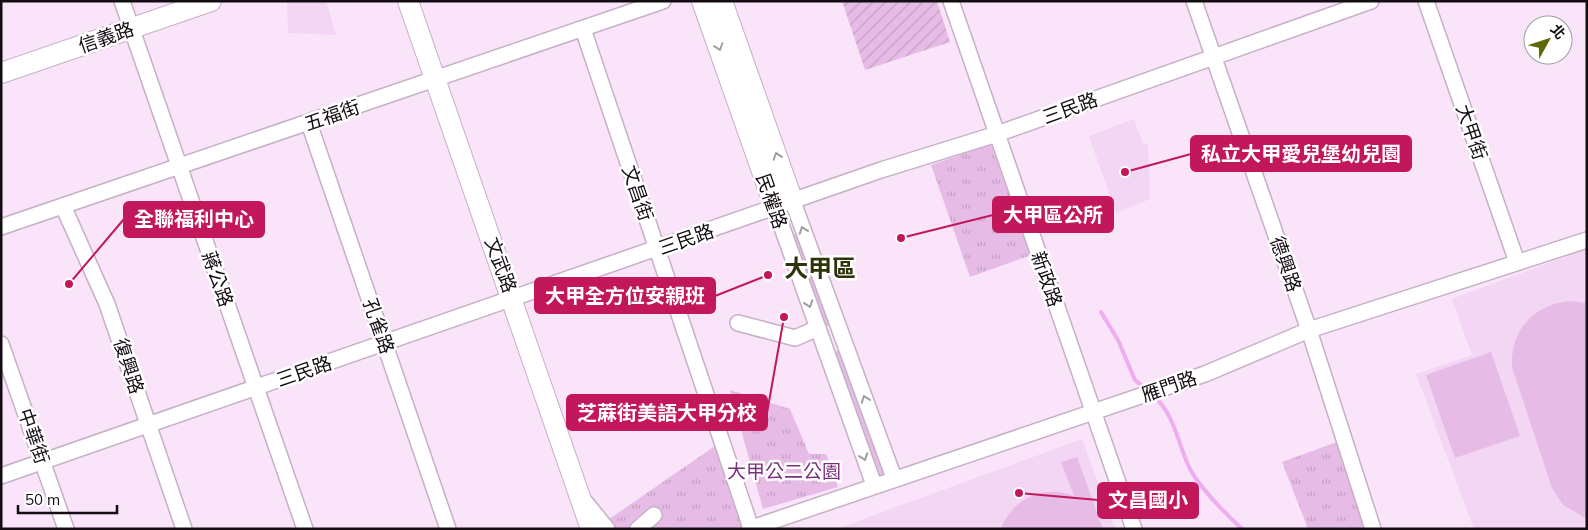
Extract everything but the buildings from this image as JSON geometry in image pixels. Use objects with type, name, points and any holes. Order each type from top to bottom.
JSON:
[{"type":"street","name":"蔣公路","points":[[122,1],[305,529]]},
{"type":"street","name":"信義路","points":[[1,73],[211,1]]},
{"type":"street","name":"文武路","points":[[408,1],[434,80],[513,298],[591,529]]},
{"type":"street","name":"五福街","points":[[1,227],[662,1]]},
{"type":"street","name":"民權路","points":[[702,1],[784,205],[842,335],[894,478]]},
{"type":"street","name":"民權路","points":[[722,1],[784,205],[821,338],[874,485]]},
{"type":"street","name":"新政路","points":[[951,1],[1134,529]]},
{"type":"street","name":"德興路","points":[[1194,1],[1309,330],[1373,529]]},
{"type":"street","name":"三民路","points":[[1,476],[881,170],[998,134],[1372,1]]},
{"type":"street","name":"大甲街","points":[[1426,1],[1517,262]]},
{"type":"street","name":"文昌街","points":[[583,29],[750,528]]},
{"type":"street","name":"孔雀路","points":[[309,123],[448,529]]},
{"type":"street","name":"復興路","points":[[63,206],[107,304],[184,529]]},
{"type":"street","name":"雁門路","points":[[750,528],[1205,374],[1309,330],[1587,240]]},
{"type":"street","points":[[738,323],[795,338],[821,338],[842,335]]},
{"type":"street","name":"中華街","points":[[1,344],[66,529]]},
{"type":"street","points":[[580,496],[607,529]]},
{"type":"street","points":[[638,529],[654,515]]},
{"type":"shaded area","points":[[287,1],[326,1],[336,35],[288,33]]},
{"type":"shaded area","points":[[1134,119],[1143,144],[1148,143],[1150,199],[1116,213],[1089,136]]},
{"type":"shaded area","points":[[1587,249],[1587,529],[1474,529],[1416,374],[1472,355],[1452,299]]},
{"type":"shaded area","points":[[1082,439],[1115,529],[836,529],[1036,456]]},
{"type":"green space","points":[[842,1],[937,1],[950,42],[865,70]]},
{"type":"green space","points":[[991,144],[1031,255],[970,277],[931,165]]},
{"type":"green space","points":[[801,232],[834,323],[822,328],[789,237]]},
{"type":"green space","points":[[1569,301],[1587,303],[1587,519],[1563,505],[1552,488],[1512,367],[1512,354],[1515,342],[1526,322],[1545,308]]},
{"type":"green space","points":[[844,348],[889,473],[877,477],[832,353]]},
{"type":"green space","points":[[1491,352],[1520,436],[1455,458],[1426,375]]},
{"type":"green space","name":"大甲公二公園","points":[[730,390],[790,409],[809,454],[826,454],[838,487],[763,509]]},
{"type":"green space","points":[[1337,442],[1367,529],[1308,529],[1282,462]]},
{"type":"green space","points":[[715,446],[742,529],[600,529],[599,526]]},
{"type":"green space","points":[[1077,457],[1103,529],[1001,529],[1013,509],[1031,496],[1052,492],[1074,496],[1061,462]]},
{"type":"waterway","points":[[1101,312],[1118,340],[1135,380],[1146,389]]},
{"type":"waterway","points":[[1153,395],[1171,420],[1193,475],[1242,529]]},
{"type":"place","name":"私立大甲愛兒堡幼兒園","points":[[1125,172]]},
{"type":"place","name":"大甲區公所","points":[[901,238]]},
{"type":"place","name":"大甲全方位安親班","points":[[768,275]]},
{"type":"place","name":"全聯福利中心","points":[[69,284]]},
{"type":"place","name":"芝蔴街美語大甲分校","points":[[784,317]]},
{"type":"place","name":"文昌國小","points":[[1019,493]]},
{"type":"district","name":"大甲區","points":[[820,269]]}]
